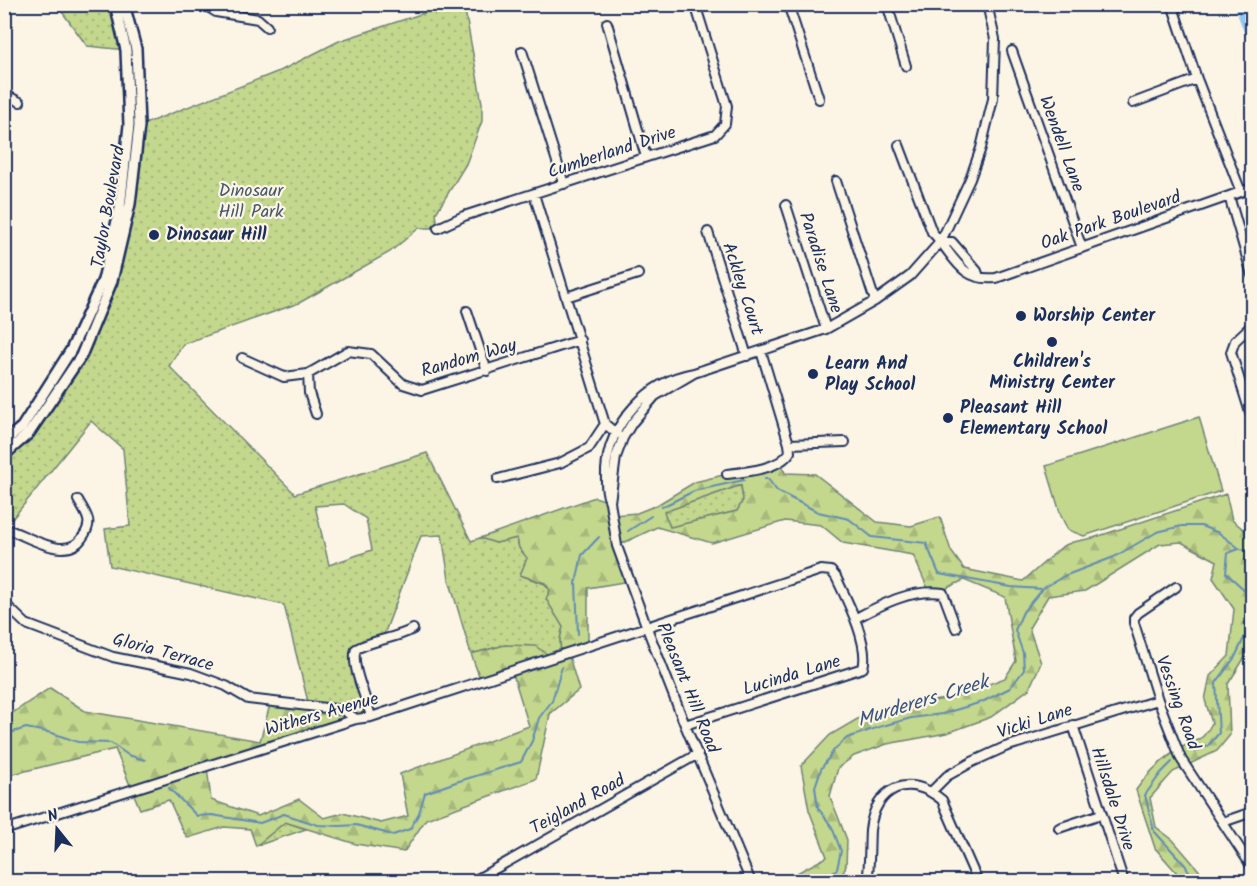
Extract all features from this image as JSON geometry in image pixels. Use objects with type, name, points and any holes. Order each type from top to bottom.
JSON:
[{"type":"main road","name":"Taylor Boulevard","points":[[4,442],[22,427],[71,350],[103,280],[120,208],[129,125],[126,50],[115,4]]},
{"type":"main road","name":"Taylor Boulevard","points":[[4,456],[30,433],[81,356],[112,281],[130,204],[140,126],[136,49],[124,4]]},
{"type":"street","points":[[202,4],[216,12],[258,19],[267,27]]},
{"type":"street","name":"Cumberland Drive","points":[[605,424],[534,194],[715,135],[725,124],[728,105],[695,4]]},
{"type":"street","points":[[788,4],[819,99]]},
{"type":"street","points":[[887,4],[906,66]]},
{"type":"street","name":"Pleasant Hill Road","points":[[751,882],[685,725],[617,546],[607,495],[608,455],[615,432],[633,407],[650,392],[671,379],[826,329],[875,301],[910,276],[940,241],[970,179],[981,148],[993,99],[995,39],[987,4]]},
{"type":"street","points":[[1172,4],[1197,79],[1241,192]]},
{"type":"street","points":[[607,23],[646,157]]},
{"type":"street","points":[[522,51],[564,184]]},
{"type":"street","name":"Wendell Lane","points":[[1012,51],[1082,248]]},
{"type":"street","points":[[1132,103],[1197,79]]},
{"type":"street","points":[[4,94],[20,102]]},
{"type":"street","points":[[899,146],[932,232],[940,241]]},
{"type":"street","points":[[836,181],[875,301]]},
{"type":"street","name":"Oak Park Boulevard","points":[[940,241],[951,242],[977,271],[979,277],[996,278],[1252,188]]},
{"type":"street","points":[[438,228],[464,216],[534,194]]},
{"type":"street","points":[[1229,196],[1252,274]]},
{"type":"street","name":"Paradise Lane","points":[[786,205],[826,329]]},
{"type":"street","name":"Ackley Court","points":[[708,232],[747,356]]},
{"type":"street","points":[[566,297],[638,274]]},
{"type":"street","points":[[467,311],[487,370]]},
{"type":"street","points":[[1252,325],[1235,341],[1231,352],[1252,419]]},
{"type":"street","name":"Random Way","points":[[242,358],[284,377],[308,374],[348,351],[371,354],[403,384],[422,390],[580,340]]},
{"type":"street","points":[[728,474],[756,471],[787,457],[790,452],[761,351]]},
{"type":"street","name":"Pleasant Hill Road","points":[[610,502],[614,465],[623,438],[641,411],[655,396],[694,373]]},
{"type":"street","points":[[308,374],[309,393],[316,414]]},
{"type":"street","points":[[498,480],[560,463],[589,448],[605,424],[623,438]]},
{"type":"street","points":[[789,444],[845,442]]},
{"type":"street","points":[[4,528],[51,547],[71,548],[79,543],[89,529],[89,520],[78,500]]},
{"type":"street","name":"Lucinda Lane","points":[[647,628],[655,623],[821,570],[831,572],[836,576],[856,618],[865,661],[863,668],[685,725]]},
{"type":"street","name":"Vessing Road","points":[[1176,587],[1138,613],[1134,618],[1134,623],[1158,700],[1181,759],[1252,867]]},
{"type":"street","points":[[856,618],[888,601],[929,591],[943,593],[956,628]]},
{"type":"street","name":"Gloria Terrace","points":[[4,603],[26,624],[113,657],[191,673],[226,686],[248,699],[343,710],[356,719]]},
{"type":"street","points":[[371,717],[356,667],[354,655],[356,649],[366,644],[401,636],[413,628]]},
{"type":"street","name":"Withers Avenue","points":[[4,830],[356,719],[371,717],[647,628]]},
{"type":"street","name":"Vicki Lane","points":[[932,792],[947,776],[1005,747],[1158,700]]},
{"type":"street","name":"Hillsdale Drive","points":[[1073,725],[1124,882]]},
{"type":"street","name":"Teigland Road","points":[[472,882],[698,754]]},
{"type":"street","points":[[867,882],[871,857],[870,829],[881,800],[895,788],[912,784],[932,792],[942,800],[978,882]]},
{"type":"street","points":[[1223,822],[1252,812]]},
{"type":"street","points":[[1059,828],[1101,814]]},
{"type":"green space","points":[[57,5],[115,5],[126,50],[87,46]]},
{"type":"green space","name":"Dinosaur Hill Park","points":[[448,5],[464,5],[482,103],[482,121],[466,164],[436,213],[438,228],[419,228],[390,252],[299,303],[183,344],[169,366],[295,494],[427,453],[471,541],[480,538],[496,543],[517,538],[519,548],[528,558],[520,575],[545,584],[550,590],[547,599],[563,627],[560,640],[561,655],[553,658],[505,645],[471,654],[449,579],[442,535],[421,536],[382,640],[366,644],[354,655],[371,717],[356,719],[309,706],[284,605],[110,566],[105,529],[130,526],[123,449],[91,421],[5,528],[4,455],[29,433],[81,357],[112,281],[139,126],[282,70],[339,41]],"holes":[[[344,504],[366,519],[372,550],[329,565],[315,506]]]},
{"type":"green space","points":[[1199,417],[1221,491],[1084,536],[1068,530],[1061,516],[1046,466]]},
{"type":"green space","points":[[780,461],[785,473],[815,474],[877,522],[911,526],[940,517],[951,551],[964,569],[1023,581],[1063,546],[1226,494],[1232,520],[1252,536],[1252,646],[1228,684],[1230,735],[1217,751],[1173,772],[1150,798],[1156,827],[1173,840],[1208,881],[1184,881],[1155,848],[1136,790],[1164,759],[1200,739],[1208,730],[1212,723],[1205,700],[1210,676],[1229,656],[1234,609],[1213,578],[1217,561],[1181,542],[1160,544],[1085,591],[1048,596],[1029,628],[1041,663],[1029,689],[991,717],[947,733],[887,744],[854,756],[838,768],[830,796],[847,840],[846,866],[839,881],[782,881],[827,857],[809,810],[801,766],[830,735],[873,710],[952,698],[1005,678],[1016,661],[1005,597],[964,580],[943,590],[929,591],[913,555],[843,543],[821,525],[785,521],[712,543],[657,527],[617,546],[630,581],[588,588],[588,647],[568,653],[579,690],[550,714],[536,779],[426,819],[404,852],[356,844],[285,822],[256,846],[250,829],[224,827],[188,838],[169,800],[140,809],[115,749],[5,776],[5,718],[50,688],[85,711],[260,741],[271,701],[343,710],[356,719],[207,767],[211,800],[258,816],[299,799],[324,818],[343,813],[381,823],[408,816],[400,774],[529,726],[512,671],[481,681],[471,654],[505,645],[535,646],[553,658],[561,655],[560,639],[563,627],[546,599],[550,590],[545,583],[520,575],[527,558],[519,548],[517,538],[496,543],[480,538],[595,497],[610,502],[613,515],[637,513],[657,505],[695,482]],"holes":[[[741,485],[743,500],[737,511],[670,527],[664,512]]]},
{"type":"green space","points":[[741,485],[743,500],[737,511],[670,528],[663,512]]},
{"type":"green space","points":[[285,822],[306,829],[256,846]]},
{"type":"waterway","points":[[1238,4],[1252,42]]},
{"type":"waterway","points":[[765,479],[768,479],[777,491],[818,512],[849,519],[872,537],[926,543],[939,574],[1011,587],[1042,589]]},
{"type":"waterway","points":[[662,507],[694,491],[744,480]]},
{"type":"waterway","points":[[628,531],[651,516]]},
{"type":"waterway","name":"Murderers Creek","points":[[821,882],[837,869],[841,851],[832,827],[818,808],[815,787],[821,769],[834,750],[847,738],[911,718],[942,714],[982,702],[1010,688],[1024,670],[1023,653],[1015,630],[1023,612],[1042,589],[1064,576],[1114,557],[1157,532],[1182,526],[1201,526],[1219,533],[1240,549],[1252,551]]},
{"type":"waterway","points":[[578,634],[576,583],[582,555],[599,537]]},
{"type":"waterway","points":[[1194,752],[1208,746],[1219,733],[1216,683],[1235,657],[1245,636],[1248,593],[1226,573],[1228,553],[1239,549]]},
{"type":"waterway","points":[[169,788],[197,816],[212,815],[260,823],[284,814],[318,825],[356,825],[393,835],[410,829],[419,813],[425,793],[521,762],[532,741],[539,718],[552,701],[562,667]]},
{"type":"waterway","points":[[4,735],[26,728],[52,733],[78,742],[111,743],[128,755],[145,760]]},
{"type":"waterway","points":[[1172,762],[1145,795],[1154,831],[1185,865],[1196,882]]},
{"type":"place","name":"Dinosaur Hill","points":[[154,235]]},
{"type":"place","name":"Worship Center","points":[[1021,316]]},
{"type":"place","name":"Children's Ministry Center","points":[[1052,342]]},
{"type":"place","name":"Learn And Play School","points":[[813,374]]},
{"type":"place","name":"Pleasant Hill Elementary School","points":[[948,418]]}]
